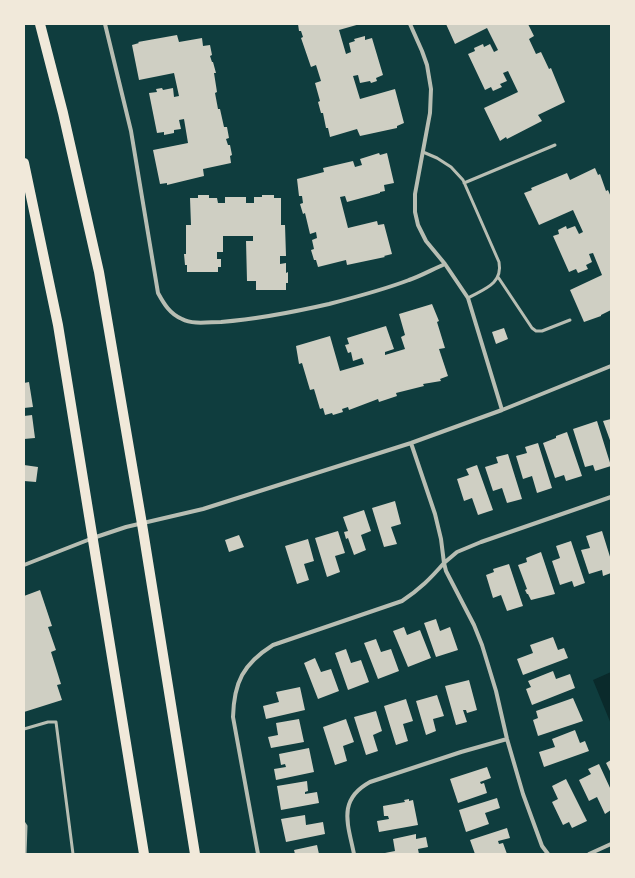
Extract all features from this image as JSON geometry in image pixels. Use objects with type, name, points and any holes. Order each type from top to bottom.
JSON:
[{"type":"main road","points":[[40,24],[63,113],[99,272],[142,524],[195,854]]},
{"type":"main road","points":[[24,163],[58,325],[144,854]]},
{"type":"street","points":[[105,24],[130,131],[158,293],[172,314],[183,320],[206,322],[248,320],[290,313],[356,297],[408,280],[445,264]]},
{"type":"street","points":[[410,24],[427,65],[431,89],[430,113],[415,194],[415,212],[418,226],[426,241],[445,264],[468,298],[502,410]]},
{"type":"street","points":[[24,565],[93,538],[126,527],[203,509],[411,443],[502,410],[611,366]]},
{"type":"street","points":[[411,443],[435,514],[446,571],[474,625],[482,646],[496,691],[507,739],[523,794],[542,846],[548,854]]},
{"type":"street","points":[[258,854],[233,717],[234,700],[238,683],[247,665],[259,653],[273,645],[402,601],[419,590],[431,579],[444,563],[457,552],[481,542],[611,497]]},
{"type":"street","points":[[354,854],[348,820],[348,808],[352,797],[359,788],[370,782],[461,752],[507,739]]},
{"type":"street","points":[[589,854],[611,844]]},
{"type":"lane","points":[[464,183],[555,145]]},
{"type":"lane","points":[[423,152],[437,158],[451,167],[464,183],[499,262],[500,267],[498,277],[494,283],[468,298]]},
{"type":"lane","points":[[498,277],[532,328],[542,331],[570,320]]},
{"type":"lane","points":[[24,729],[48,722],[56,722],[73,854]]},
{"type":"lane","points":[[24,823],[26,826],[26,854]]},
{"type":"water","points":[[611,672],[611,724],[593,680]]},
{"type":"building","points":[[298,24],[360,24],[339,30],[346,54],[351,52],[349,43],[355,41],[354,39],[365,36],[365,40],[372,38],[383,75],[376,78],[377,81],[371,83],[370,81],[360,83],[358,75],[353,76],[360,99],[395,89],[404,123],[397,126],[397,128],[360,136],[357,129],[330,137],[318,102],[320,101],[315,83],[321,81],[316,65],[311,67]]},
{"type":"building","points":[[446,24],[528,24],[534,36],[529,39],[536,54],[541,52],[549,69],[551,68],[565,102],[538,115],[542,121],[507,139],[506,137],[500,141],[484,108],[518,92],[508,71],[503,73],[507,81],[500,84],[502,87],[493,91],[491,87],[485,90],[468,54],[475,51],[474,48],[483,44],[484,47],[490,44],[494,52],[498,50],[487,28],[455,44]]},
{"type":"building","points":[[177,35],[179,42],[202,38],[203,46],[210,45],[212,55],[210,56],[216,73],[214,73],[217,92],[215,93],[218,109],[220,109],[224,127],[227,127],[229,138],[226,139],[228,145],[230,145],[232,155],[230,156],[231,163],[203,169],[204,176],[167,185],[167,183],[160,184],[153,150],[188,143],[184,119],[179,120],[181,129],[174,130],[174,133],[164,135],[164,132],[157,133],[149,93],[157,92],[156,89],[162,88],[163,90],[173,88],[174,97],[179,96],[174,73],[139,80],[132,45],[139,43],[138,42]]},
{"type":"building","points":[[379,153],[380,155],[387,153],[394,183],[384,185],[385,191],[347,202],[345,196],[340,197],[348,228],[377,221],[378,225],[384,224],[392,254],[384,256],[385,257],[347,265],[346,260],[318,267],[311,250],[314,249],[312,240],[317,238],[316,232],[310,234],[305,213],[303,214],[300,204],[303,203],[302,196],[299,196],[297,179],[324,172],[323,168],[353,161],[355,167],[362,165],[360,159]]},
{"type":"building","points":[[595,168],[598,175],[600,174],[606,191],[608,190],[611,197],[611,310],[601,316],[584,322],[570,290],[602,275],[593,253],[589,254],[592,262],[586,265],[588,269],[578,273],[576,269],[569,272],[553,236],[559,234],[558,230],[566,226],[567,229],[575,226],[579,234],[583,232],[573,210],[539,225],[524,193],[532,190],[531,188],[567,173],[570,180]]},
{"type":"building","points":[[198,195],[209,195],[209,198],[217,198],[218,203],[225,203],[225,197],[246,197],[246,203],[254,203],[254,197],[262,197],[262,195],[274,195],[274,198],[281,198],[281,225],[285,225],[286,256],[280,256],[280,264],[286,263],[288,283],[286,283],[286,290],[256,290],[256,281],[247,281],[246,241],[253,241],[253,236],[223,236],[223,252],[217,252],[217,259],[221,259],[221,267],[218,267],[218,272],[187,272],[184,254],[186,254],[186,225],[191,225],[190,198],[198,198]]},
{"type":"building","points":[[432,304],[439,321],[437,322],[445,348],[439,349],[448,376],[440,379],[441,381],[423,384],[424,386],[396,393],[397,396],[379,402],[378,399],[349,410],[348,407],[342,409],[343,412],[333,415],[332,413],[325,415],[323,408],[320,409],[314,389],[310,390],[302,363],[299,364],[296,346],[330,336],[340,371],[364,364],[362,358],[353,361],[351,352],[348,353],[345,345],[349,344],[347,338],[386,326],[394,349],[385,352],[385,355],[405,349],[401,337],[405,335],[399,314]]},
{"type":"building","points":[[504,328],[508,339],[496,344],[492,332]]},
{"type":"building","points":[[29,382],[33,407],[24,408],[24,383]]},
{"type":"building","points":[[32,415],[35,438],[24,439],[24,416]]},
{"type":"building","points":[[611,419],[611,443],[603,421]]},
{"type":"building","points":[[597,421],[611,466],[595,471],[593,465],[585,467],[573,429]]},
{"type":"building","points":[[567,432],[582,476],[566,481],[564,475],[555,478],[543,443]]},
{"type":"building","points":[[538,443],[552,488],[537,493],[532,476],[523,479],[516,456],[527,453],[525,447]]},
{"type":"building","points":[[508,454],[522,499],[507,503],[502,488],[493,491],[485,467],[498,463],[496,457]]},
{"type":"building","points":[[24,465],[38,467],[36,482],[24,481]]},
{"type":"building","points":[[477,465],[493,510],[478,515],[472,498],[464,501],[457,479],[469,475],[466,469]]},
{"type":"building","points":[[395,501],[401,524],[391,527],[397,544],[384,547],[372,508]]},
{"type":"building","points":[[364,510],[371,531],[361,535],[366,550],[354,555],[348,538],[346,539],[344,532],[348,531],[343,517]]},
{"type":"building","points":[[338,531],[345,553],[335,556],[340,572],[327,577],[315,538]]},
{"type":"building","points":[[602,531],[611,560],[611,573],[603,576],[602,570],[589,574],[581,550],[590,548],[586,536]]},
{"type":"building","points":[[239,535],[244,547],[229,552],[225,540]]},
{"type":"building","points":[[308,539],[314,561],[304,564],[309,580],[297,584],[285,546]]},
{"type":"building","points":[[571,541],[585,583],[574,587],[572,581],[560,585],[552,561],[560,558],[556,546]]},
{"type":"building","points":[[541,552],[555,594],[531,600],[525,590],[527,589],[518,565],[527,562],[526,558]]},
{"type":"building","points":[[509,564],[523,606],[507,611],[501,595],[493,598],[486,575],[494,572],[493,569]]},
{"type":"building","points":[[40,590],[52,626],[48,627],[56,650],[51,652],[61,684],[57,685],[62,700],[24,712],[24,596]]},
{"type":"building","points":[[436,619],[440,631],[450,627],[458,650],[436,657],[424,623]]},
{"type":"building","points":[[404,627],[407,635],[420,630],[431,658],[408,667],[393,631]]},
{"type":"building","points":[[553,637],[558,650],[564,648],[568,658],[523,675],[517,659],[533,653],[530,645]]},
{"type":"building","points":[[376,639],[381,652],[391,649],[399,671],[378,679],[364,643]]},
{"type":"building","points":[[346,649],[351,663],[361,660],[369,682],[348,690],[335,653]]},
{"type":"building","points":[[315,658],[321,672],[331,669],[339,691],[318,699],[304,663]]},
{"type":"building","points":[[553,671],[556,679],[570,674],[575,688],[532,705],[526,689],[531,687],[528,681]]},
{"type":"building","points":[[469,680],[477,710],[467,713],[466,710],[463,710],[467,722],[456,725],[445,686]]},
{"type":"building","points":[[300,687],[305,710],[266,719],[263,706],[279,702],[276,692]]},
{"type":"building","points":[[437,695],[444,716],[433,719],[436,731],[426,735],[416,701]]},
{"type":"building","points":[[573,698],[583,721],[538,736],[533,720],[538,718],[536,711]]},
{"type":"building","points":[[406,699],[413,721],[403,724],[408,741],[396,745],[384,706]]},
{"type":"building","points":[[376,711],[382,731],[373,735],[378,751],[366,755],[354,717]]},
{"type":"building","points":[[299,719],[304,742],[271,748],[268,737],[278,735],[276,723]]},
{"type":"building","points":[[346,719],[354,742],[343,746],[347,761],[335,765],[323,727]]},
{"type":"building","points":[[575,730],[580,743],[585,741],[589,751],[544,767],[539,752],[555,747],[552,739]]},
{"type":"building","points":[[309,748],[314,772],[276,780],[274,769],[286,767],[285,764],[281,765],[279,754]]},
{"type":"building","points":[[611,760],[611,773],[606,763]]},
{"type":"building","points":[[599,764],[611,790],[611,810],[605,814],[597,797],[589,801],[579,780],[591,774],[588,769]]},
{"type":"building","points":[[487,767],[491,778],[480,782],[481,784],[484,783],[487,793],[458,803],[450,779]]},
{"type":"building","points":[[566,779],[587,821],[572,828],[569,822],[563,825],[552,802],[558,799],[552,786]]},
{"type":"building","points":[[307,781],[308,791],[305,792],[305,794],[317,792],[319,803],[281,810],[277,786]]},
{"type":"building","points":[[497,798],[500,808],[485,813],[489,824],[466,832],[459,810]]},
{"type":"building","points":[[409,799],[409,801],[413,800],[418,825],[379,832],[377,821],[389,819],[388,816],[384,816],[383,806],[405,802],[404,800]]},
{"type":"building","points":[[305,815],[306,825],[323,822],[325,834],[286,842],[281,819]]},
{"type":"building","points":[[507,828],[510,838],[498,841],[499,844],[503,843],[507,854],[475,854],[470,840]]},
{"type":"building","points":[[416,834],[416,839],[426,837],[428,847],[418,849],[419,854],[385,854],[395,851],[393,839]]},
{"type":"building","points":[[317,845],[319,854],[295,854],[294,850]]}]
